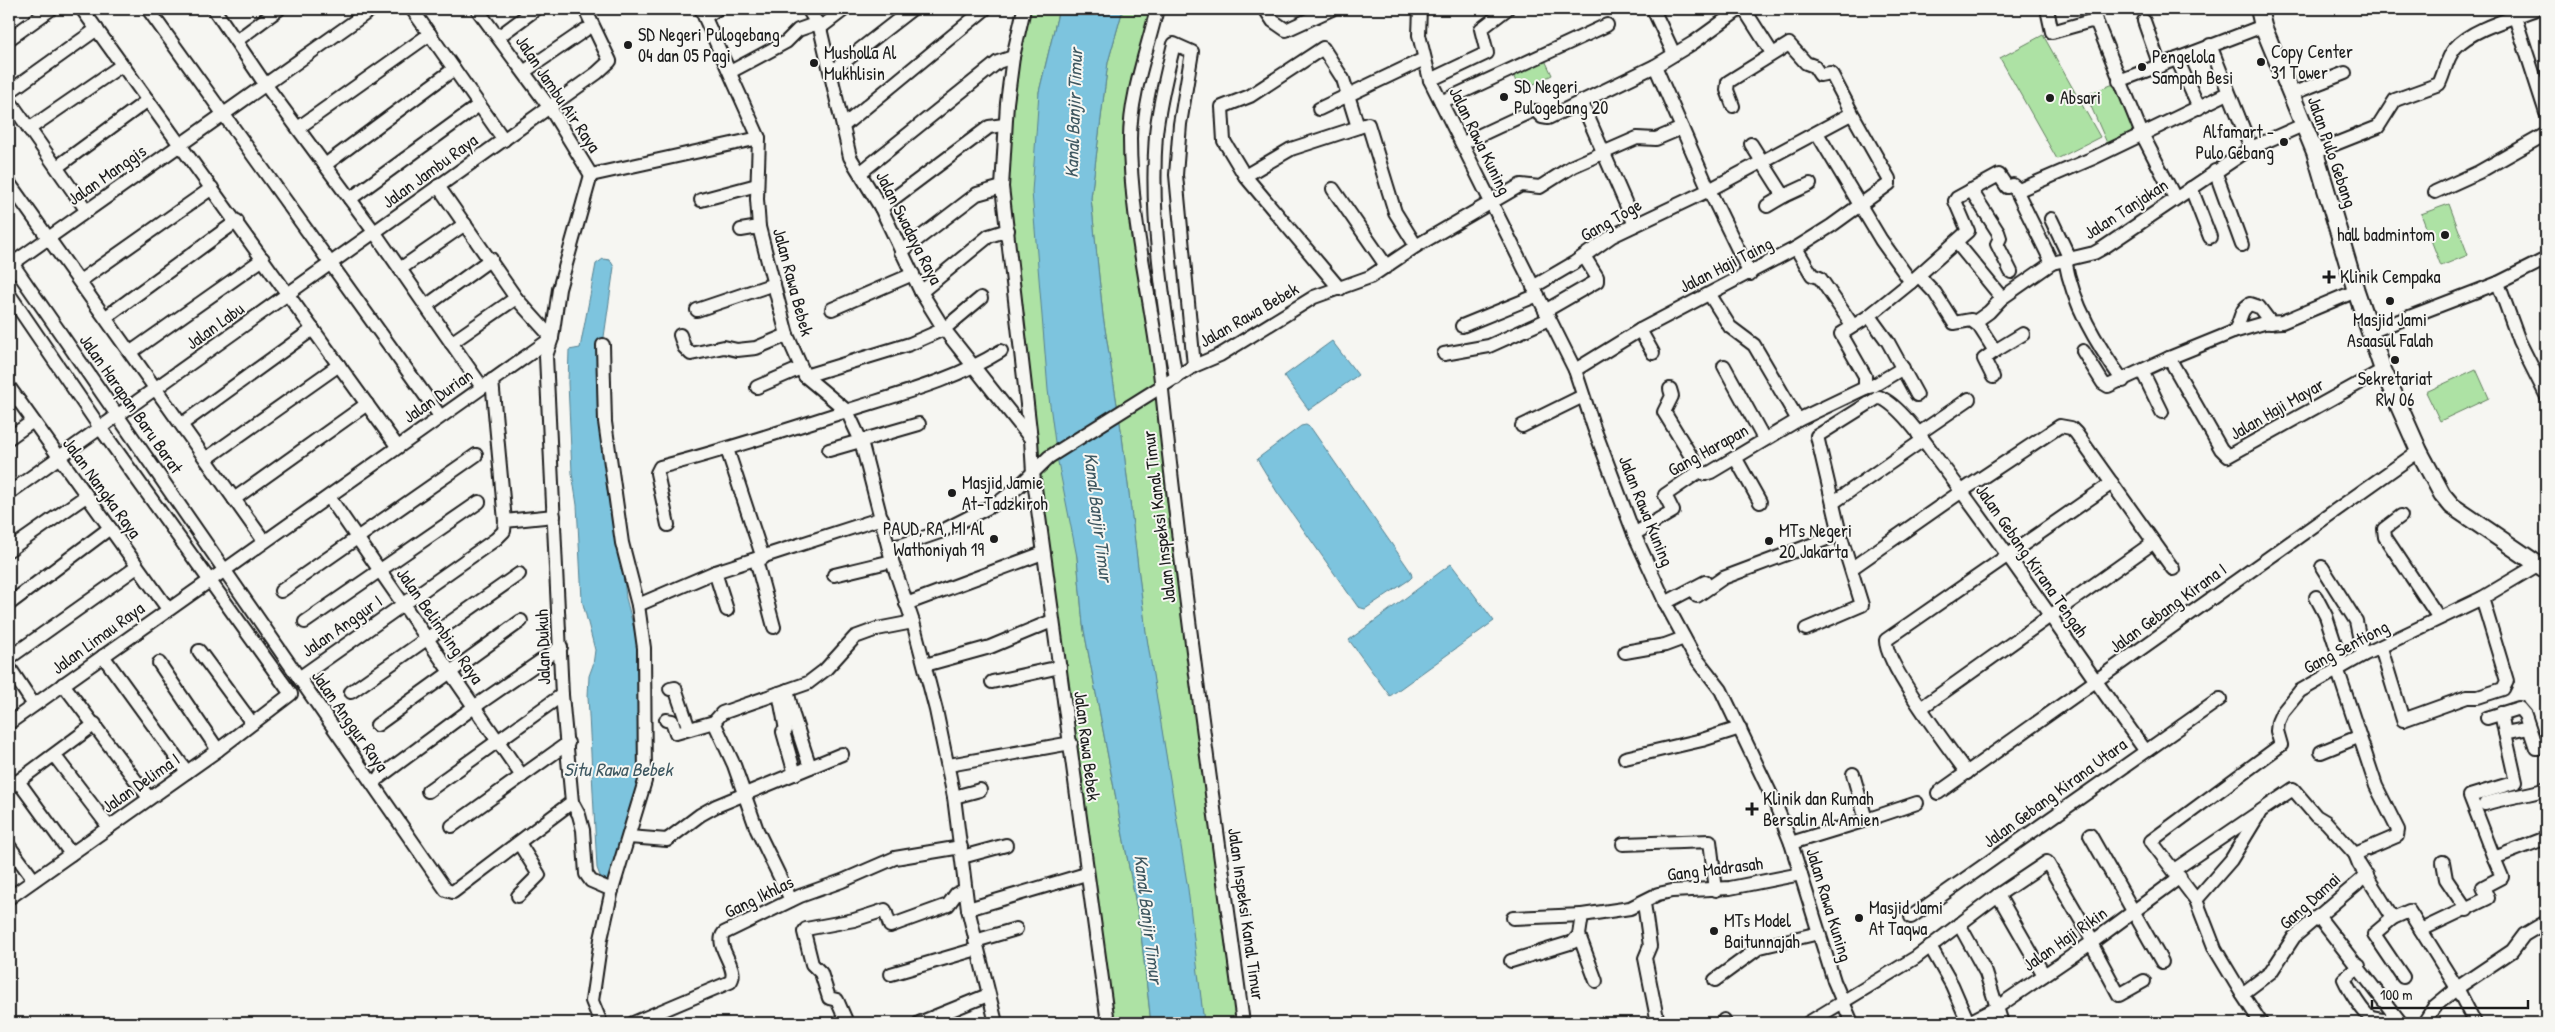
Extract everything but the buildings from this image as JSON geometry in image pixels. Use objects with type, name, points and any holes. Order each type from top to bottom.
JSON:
[{"type":"main road","name":"Jalan Pulo Gebang","points":[[2263,14],[2291,94],[2315,152],[2356,291],[2383,370],[2418,451],[2442,494],[2452,506],[2543,567]]},
{"type":"street","points":[[9,39],[51,9]]},
{"type":"street","points":[[82,9],[237,221],[397,446]]},
{"type":"street","points":[[148,9],[440,416]]},
{"type":"street","points":[[214,9],[265,84],[375,233],[451,343],[487,383],[505,522],[554,516]]},
{"type":"street","points":[[236,41],[279,9]]},
{"type":"street","name":"Jalan Manggis","points":[[10,263],[50,238],[372,9]]},
{"type":"street","points":[[412,9],[504,140]]},
{"type":"street","name":"Jalan Jambu Air Raya","points":[[477,9],[525,71],[593,175]]},
{"type":"street","points":[[498,37],[536,9]]},
{"type":"street","name":"Jalan Jambu Raya","points":[[331,264],[550,108],[610,61],[585,9]]},
{"type":"street","points":[[703,13],[717,9]]},
{"type":"street","name":"Jalan Swadaya Raya","points":[[808,9],[819,26],[850,157],[881,208],[921,292],[944,329],[1031,439]]},
{"type":"street","points":[[730,72],[779,46],[798,30],[819,26],[845,9]]},
{"type":"street","points":[[831,72],[912,9]]},
{"type":"street","points":[[843,126],[985,9]]},
{"type":"street","name":"Jalan Rawa Bebek","points":[[1024,9],[1013,57],[1004,124],[1002,187],[1031,439],[1032,474],[1071,743],[1086,874],[1108,1023]]},
{"type":"street","name":"Jalan Inspeksi Kanal Timur","points":[[1158,9],[1138,82],[1130,138],[1142,262],[1162,388],[1180,549],[1243,1023]]},
{"type":"street","points":[[1265,9],[1273,21],[1286,30],[1332,9]]},
{"type":"street","name":"Jalan Rawa Kuning","points":[[1420,9],[1419,34],[1430,80],[1575,370],[1634,534],[1665,603],[1693,654],[1721,690],[1740,728],[1791,843],[1842,1002],[1852,1023]]},
{"type":"street","points":[[1430,80],[1485,55],[1488,51],[1481,29],[1506,9]]},
{"type":"street","points":[[1653,9],[1674,54]]},
{"type":"street","points":[[1463,143],[1532,111],[1536,111],[1542,117],[1548,118],[1655,66],[1740,9]]},
{"type":"street","points":[[1744,9],[1772,53]]},
{"type":"street","points":[[2047,9],[2052,32],[2095,15],[2119,81],[2142,134],[2175,198]]},
{"type":"street","points":[[2315,152],[2378,127],[2395,100],[2439,84],[2447,61],[2455,48],[2466,38],[2526,12],[2546,113]]},
{"type":"street","name":"Jalan Rawa Bebek","points":[[703,13],[759,138],[757,185],[759,227],[787,335],[803,372],[847,411],[861,441],[892,561],[913,622],[925,665],[949,765],[968,909],[996,1023]]},
{"type":"street","points":[[2119,81],[2210,45],[2263,14]]},
{"type":"street","points":[[2144,21],[2160,66]]},
{"type":"street","points":[[1441,102],[1608,25]]},
{"type":"street","points":[[9,92],[97,29]]},
{"type":"street","points":[[525,71],[585,30]]},
{"type":"street","points":[[298,128],[430,34]]},
{"type":"street","points":[[1176,378],[1166,319],[1155,218],[1156,134],[1166,74],[1174,44],[1192,52],[1180,124],[1176,174],[1185,290],[1194,366]]},
{"type":"street","points":[[1733,106],[1727,90],[1728,82],[1772,53],[1791,44],[1806,63],[1814,66],[1820,75],[1830,73],[1854,117]]},
{"type":"street","points":[[2210,45],[2251,148]]},
{"type":"street","points":[[1340,289],[1245,176],[1224,141],[1222,107],[1250,96],[1323,48],[1343,79],[1358,127]]},
{"type":"street","points":[[860,173],[998,62],[1013,57]]},
{"type":"street","points":[[1320,109],[1424,59]]},
{"type":"street","points":[[2178,59],[2199,108]]},
{"type":"street","points":[[29,129],[122,65]]},
{"type":"street","points":[[1655,66],[1709,190],[1750,274]]},
{"type":"street","points":[[324,165],[454,69]]},
{"type":"street","points":[[2291,94],[2345,73]]},
{"type":"street","points":[[2016,190],[2090,160],[2228,93]]},
{"type":"street","points":[[9,100],[87,211]]},
{"type":"street","points":[[57,167],[148,100]]},
{"type":"street","points":[[1581,101],[1602,153],[1635,224]]},
{"type":"street","points":[[350,199],[479,104]]},
{"type":"street","name":"Gang Toge","points":[[1536,291],[1606,240],[1635,224],[1709,190],[1849,115],[1854,117]]},
{"type":"street","name":"Jalan Haji Taing","points":[[1575,370],[1640,330],[1750,274],[1796,248],[1860,206],[1889,184],[1889,179],[1854,117]]},
{"type":"street","points":[[881,208],[988,127],[1004,124]]},
{"type":"street","points":[[1245,176],[1291,149],[1366,124],[1369,126],[1396,212],[1416,246]]},
{"type":"street","name":"Jalan Tanjakan","points":[[1975,322],[2002,298],[2052,263],[2103,248],[2251,148],[2303,125]]},
{"type":"street","name":"Jalan Rawa Bebek","points":[[890,548],[902,546],[940,532],[979,513],[1017,488],[1049,457],[1162,388],[1194,366],[1220,355],[1314,297],[1370,277],[1416,246],[1521,185],[1540,186],[1574,166],[1637,138],[1656,139],[1682,128]]},
{"type":"street","points":[[1816,133],[1860,206],[1915,279],[1935,293],[1954,323],[1971,320],[1975,322],[1995,351]]},
{"type":"street","points":[[2435,192],[2479,172],[2546,134]]},
{"type":"street","points":[[552,338],[559,289],[593,175],[759,138]]},
{"type":"street","points":[[1751,144],[1784,196]]},
{"type":"street","points":[[2215,171],[2242,245]]},
{"type":"street","points":[[1865,388],[1864,376],[1841,334],[1869,316],[1915,279],[1957,243],[1969,230],[1956,200],[1999,175],[2006,187],[2013,185],[2052,263]]},
{"type":"street","points":[[9,183],[157,388],[264,541]]},
{"type":"street","points":[[1767,206],[1810,184]]},
{"type":"street","points":[[701,200],[757,185]]},
{"type":"street","points":[[438,186],[491,259],[516,298],[552,338]]},
{"type":"street","points":[[901,252],[977,194],[1002,187]]},
{"type":"street","points":[[80,281],[212,188]]},
{"type":"street","points":[[2190,188],[2210,237]]},
{"type":"street","points":[[1333,189],[1386,267]]},
{"type":"street","points":[[1971,190],[1998,232],[1998,247],[2011,272]]},
{"type":"street","points":[[2051,220],[2068,259],[2068,277],[2080,310],[2098,346],[2123,381]]},
{"type":"street","points":[[106,317],[237,221]]},
{"type":"street","points":[[400,269],[465,224]]},
{"type":"street","points":[[741,230],[759,227]]},
{"type":"street","points":[[921,292],[989,236],[1008,230]]},
{"type":"street","points":[[1957,243],[2002,298]]},
{"type":"street","points":[[1796,248],[1812,276],[1820,278],[1853,326]]},
{"type":"street","points":[[1444,354],[1489,346],[1547,315],[1597,281],[1597,277],[1584,256]]},
{"type":"street","points":[[131,352],[263,259]]},
{"type":"street","points":[[426,306],[491,259]]},
{"type":"street","points":[[2370,332],[2498,283],[2546,259]]},
{"type":"street","name":"Jalan Harapan Baru Barat","points":[[10,263],[119,416],[224,569]]},
{"type":"street","name":"Jalan Labu","points":[[9,493],[331,264]]},
{"type":"street","points":[[832,309],[913,274]]},
{"type":"street","points":[[2498,283],[2519,341],[2546,395]]},
{"type":"street","points":[[697,310],[774,284]]},
{"type":"street","points":[[1462,326],[1536,291]]},
{"type":"street","points":[[2083,351],[2105,385],[2111,386],[2169,358],[2233,332],[2282,322],[2356,291]]},
{"type":"street","points":[[9,294],[101,429],[208,580]]},
{"type":"street","points":[[1710,295],[1730,327],[1754,345],[1798,420]]},
{"type":"street","points":[[451,343],[516,298]]},
{"type":"street","points":[[757,387],[803,372],[903,347],[944,329],[981,298]]},
{"type":"street","points":[[2233,332],[2242,311],[2250,304],[2259,307],[2271,323]]},
{"type":"street","points":[[1869,316],[1903,368],[1917,395]]},
{"type":"street","points":[[182,424],[314,329]]},
{"type":"street","points":[[1640,330],[1653,353]]},
{"type":"street","points":[[1993,376],[1984,360],[2023,334]]},
{"type":"street","points":[[680,335],[684,347],[691,354],[724,347],[737,350],[756,348],[787,335]]},
{"type":"street","name":"Jalan Durian","points":[[208,580],[552,338]]},
{"type":"street","name":"Jalan Dukuh","points":[[552,338],[546,356],[562,695],[568,743],[572,802],[579,815],[583,830],[586,874],[591,881],[612,890]]},
{"type":"street","points":[[601,1023],[592,1001],[601,939],[612,890],[640,798],[646,765],[642,700],[644,648],[638,606],[622,543],[605,422],[605,360],[603,344]]},
{"type":"street","points":[[668,525],[657,473],[660,467],[727,449],[927,387],[975,367],[1001,351]]},
{"type":"street","name":"Jalan Haji Mayar","points":[[2169,358],[2221,449],[2228,456],[2383,370]]},
{"type":"street","points":[[206,459],[339,366]]},
{"type":"street","points":[[1724,366],[1764,439]]},
{"type":"street","name":"Gang Harapan","points":[[1634,534],[1673,511],[1665,495],[1700,471],[1708,474],[1736,459],[1764,439],[1798,420],[1873,386],[1903,368]]},
{"type":"street","points":[[2142,371],[2162,412]]},
{"type":"street","name":"Jalan Nangka Raya","points":[[9,387],[168,609]]},
{"type":"street","points":[[1670,389],[1672,396],[1664,412],[1700,471]]},
{"type":"street","points":[[1522,426],[1583,396]]},
{"type":"street","name":"Jalan Gebang Kirana Tengah","points":[[1834,502],[1817,436],[1874,398],[1883,398],[1920,437],[1962,491],[2145,750]]},
{"type":"street","points":[[1806,629],[1862,605],[1840,534],[1834,502],[1969,399]]},
{"type":"street","points":[[234,499],[367,404]]},
{"type":"street","points":[[9,438],[33,421]]},
{"type":"street","points":[[830,450],[919,424]]},
{"type":"street","points":[[1852,568],[2056,427],[2066,426],[2076,434],[2173,569]]},
{"type":"street","points":[[727,449],[760,559],[774,627]]},
{"type":"street","name":"Jalan Gebang Kirana I","points":[[1938,793],[2418,451]]},
{"type":"street","points":[[281,591],[476,455]]},
{"type":"street","points":[[1736,459],[1760,502]]},
{"type":"street","points":[[1967,773],[1921,708],[1888,652],[1886,640],[2112,483]]},
{"type":"street","points":[[9,550],[86,496]]},
{"type":"street","name":"Jalan Belimbing Raya","points":[[328,497],[522,776]]},
{"type":"street","points":[[305,622],[479,502]]},
{"type":"street","points":[[2401,516],[2384,529],[2384,537],[2439,618]]},
{"type":"street","points":[[638,606],[715,572],[882,518]]},
{"type":"street","name":"Jalan Anggur I","points":[[299,678],[496,539],[504,531],[505,522]]},
{"type":"street","points":[[9,604],[110,528]]},
{"type":"street","points":[[1697,596],[1724,578],[1840,534]]},
{"type":"street","points":[[1921,708],[2154,542]]},
{"type":"street","points":[[906,604],[1043,553]]},
{"type":"street","points":[[834,575],[892,561]]},
{"type":"street","points":[[9,658],[138,567]]},
{"type":"street","points":[[2322,567],[2354,616],[2363,655]]},
{"type":"street","name":"Gang Sentiong","points":[[2242,994],[2215,949],[2196,900],[2151,841],[2281,745],[2277,726],[2282,713],[2300,691],[2339,667],[2543,567]]},
{"type":"street","name":"Jalan Anggur Raya","points":[[224,569],[449,892],[453,892],[518,843]]},
{"type":"street","points":[[715,572],[727,610]]},
{"type":"street","points":[[351,692],[519,574]]},
{"type":"street","points":[[1665,603],[1716,576]]},
{"type":"street","name":"Jalan Limau Raya","points":[[9,723],[208,580]]},
{"type":"street","name":"Jalan Delima I","points":[[9,898],[218,750],[291,694],[208,580]]},
{"type":"street","points":[[2316,596],[2326,616],[2358,737],[2376,786],[2396,822],[2398,833],[2355,854],[2393,918]]},
{"type":"street","points":[[2421,930],[2467,910],[2488,898],[2483,887],[2502,877],[2470,796],[2516,782],[2505,734],[2505,687],[2507,681],[2482,598]]},
{"type":"street","points":[[377,725],[521,621]]},
{"type":"street","points":[[925,665],[990,647],[1052,621]]},
{"type":"street","points":[[666,720],[672,721],[676,732],[714,722],[722,713],[808,683],[818,676],[855,637],[877,629],[913,622]]},
{"type":"street","points":[[1625,652],[1665,645],[1684,638]]},
{"type":"street","points":[[373,782],[474,707],[561,647]]},
{"type":"street","points":[[2381,648],[2402,720],[2467,697],[2478,697],[2505,687]]},
{"type":"street","points":[[199,651],[252,723]]},
{"type":"street","points":[[103,656],[187,772]]},
{"type":"street","points":[[159,662],[218,750]]},
{"type":"street","points":[[9,667],[34,705]]},
{"type":"street","points":[[992,682],[1060,667]]},
{"type":"street","points":[[64,684],[149,798]]},
{"type":"street","points":[[670,689],[675,688],[677,691],[689,729]]},
{"type":"street","points":[[783,692],[810,767]]},
{"type":"street","points":[[783,692],[786,730],[784,732],[795,774]]},
{"type":"street","points":[[428,791],[562,695]]},
{"type":"street","name":"Jalan Gebang Kirana Utara","points":[[1911,917],[2145,750],[2220,699]]},
{"type":"street","points":[[2487,718],[2519,708],[2522,710],[2536,748],[2546,748]]},
{"type":"street","points":[[714,722],[746,795],[757,830],[791,900]]},
{"type":"street","points":[[71,854],[13,784],[95,724]]},
{"type":"street","points":[[1626,758],[1702,740],[1740,728]]},
{"type":"street","points":[[2505,734],[2529,728]]},
{"type":"street","points":[[2321,752],[2358,737]]},
{"type":"street","points":[[452,826],[568,743]]},
{"type":"street","points":[[949,765],[1071,743]]},
{"type":"street","points":[[629,836],[667,840],[700,815],[842,754]]},
{"type":"street","points":[[54,755],[109,827]]},
{"type":"street","points":[[1853,774],[1866,820]]},
{"type":"street","name":"Jalan Haji Rikin","points":[[1967,1023],[1996,1008],[2092,942],[2133,912],[2177,873],[2293,789],[2316,816],[2326,822],[2355,854]]},
{"type":"street","points":[[2485,804],[2502,799],[2531,795],[2546,789]]},
{"type":"street","points":[[954,797],[980,790]]},
{"type":"street","points":[[518,896],[539,875],[518,843],[572,802]]},
{"type":"street","points":[[1791,843],[1917,803]]},
{"type":"street","points":[[2196,900],[2231,860],[2260,812]]},
{"type":"street","points":[[2090,835],[2162,962]]},
{"type":"street","points":[[2494,858],[2546,838]]},
{"type":"street","points":[[1623,844],[1710,841],[1716,890]]},
{"type":"street","name":"Gang Ikhlas","points":[[633,1023],[730,982],[733,978],[722,936],[791,900],[895,858],[961,852],[1006,845]]},
{"type":"street","points":[[9,846],[34,880]]},
{"type":"street","points":[[1808,1023],[1886,977],[1998,895],[2047,862],[2119,995],[2144,981]]},
{"type":"street","points":[[2443,862],[2446,879],[2467,910]]},
{"type":"street","points":[[968,909],[1086,874]]},
{"type":"street","name":"Gang Madrasah","points":[[1514,918],[1613,912],[1644,903],[1658,894],[1672,891],[1716,890],[1747,886],[1801,874]]},
{"type":"street","name":"Gang Damai","points":[[2242,994],[2271,972],[2294,937],[2367,874]]},
{"type":"street","points":[[847,1023],[837,1000],[829,998],[821,974],[812,964],[804,932],[806,929],[854,920],[884,910],[890,926],[948,905],[956,894],[965,890]]},
{"type":"street","points":[[1998,895],[2044,975]]},
{"type":"street","points":[[1644,903],[1650,946],[1645,958],[1658,1023]]},
{"type":"street","points":[[2403,978],[2374,934],[2393,918],[2410,911],[2457,988],[2475,1023]]},
{"type":"street","points":[[1582,915],[1579,935],[1596,981]]},
{"type":"street","points":[[2318,916],[2359,966],[2400,1023]]},
{"type":"street","points":[[2424,1023],[2434,1008],[2457,988],[2512,951],[2524,935],[2546,922]]},
{"type":"street","points":[[1959,924],[1986,973],[2002,1023]]},
{"type":"street","points":[[891,974],[976,945],[1016,928]]},
{"type":"street","points":[[1715,980],[1760,947],[1819,933]]},
{"type":"street","points":[[1511,961],[1573,942],[1579,935]]},
{"type":"street","points":[[1930,946],[1952,985],[1967,1023]]},
{"type":"street","points":[[2359,966],[2344,979],[2364,1011],[2372,1018],[2389,1019],[2400,1023]]},
{"type":"street","points":[[2242,994],[2261,1023]]},
{"type":"street","points":[[919,1023],[988,995]]},
{"type":"green space","points":[[1024,9],[1059,9],[1039,92],[1083,625],[1140,925],[1151,1023],[1108,1023],[1002,187]]},
{"type":"green space","points":[[1123,9],[1159,9],[1130,138],[1243,1023],[1204,1023],[1177,825],[1146,634],[1122,436],[1103,316],[1091,198],[1108,62]]},
{"type":"green space","name":"Absari","points":[[2043,35],[2100,137],[2057,159],[2000,58]]},
{"type":"green space","points":[[1545,60],[1552,75],[1520,91],[1513,75]]},
{"type":"green space","points":[[2116,83],[2135,130],[2107,143],[2086,95]]},
{"type":"green space","name":"hall badmintom","points":[[2449,204],[2468,255],[2441,266],[2421,214]]},
{"type":"green space","points":[[2476,369],[2489,398],[2440,421],[2426,392]]},
{"type":"water","name":"Kanal Banjir Timur","points":[[1059,9],[1123,9],[1108,62],[1091,198],[1103,316],[1122,436],[1146,632],[1188,889],[1204,1023],[1151,1023],[1140,925],[1083,625],[1077,557],[1057,457],[1048,390],[1032,192],[1039,92]]},
{"type":"water","name":"Situ Rawa Bebek","points":[[603,259],[610,260],[614,267],[603,344],[614,489],[626,598],[642,660],[644,772],[612,879],[606,881],[600,876],[597,868],[588,696],[589,676],[595,650],[582,600],[577,505],[572,473],[568,383],[569,350],[580,348],[596,264]]},
{"type":"water","points":[[1332,341],[1358,375],[1309,410],[1284,376]]},
{"type":"water","points":[[1306,425],[1311,428],[1411,572],[1412,577],[1409,580],[1365,609],[1358,607],[1277,492],[1257,459],[1301,426]]},
{"type":"water","points":[[1451,564],[1494,621],[1390,696],[1349,640]]},
{"type":"place","name":"SD Negeri Pulogebang 04 dan 05 Pagi","points":[[628,45]]},
{"type":"place","name":"Copy Center 31 Tower","points":[[2261,62]]},
{"type":"place","name":"Musholla Al Mukhlisin","points":[[814,63]]},
{"type":"place","name":"Pengelola Sampah Besi","points":[[2142,67]]},
{"type":"place","name":"SD Negeri Pulogebang 20","points":[[1504,97]]},
{"type":"place","name":"Absari","points":[[2050,98]]},
{"type":"place","name":"Alfamart - Pulo Gebang","points":[[2284,142]]},
{"type":"place","name":"hall badmintom","points":[[2445,235]]},
{"type":"place","name":"Klinik Cempaka","points":[[2329,277]]},
{"type":"place","name":"Masjid Jami Asaasul Falah","points":[[2390,301]]},
{"type":"place","name":"Sekretariat RW 06","points":[[2395,360]]},
{"type":"place","name":"Masjid Jamie At-Tadzkiroh","points":[[952,493]]},
{"type":"place","name":"PAUD, RA, MI Al Wathoniyah 19","points":[[994,539]]},
{"type":"place","name":"MTs Negeri 20 Jakarta","points":[[1769,541]]},
{"type":"place","name":"Klinik dan Rumah Bersalin Al Amien","points":[[1752,809]]},
{"type":"place","name":"Masjid Jami At Taqwa","points":[[1859,918]]},
{"type":"place","name":"MTs Model Baitunnajah","points":[[1714,931]]}]
